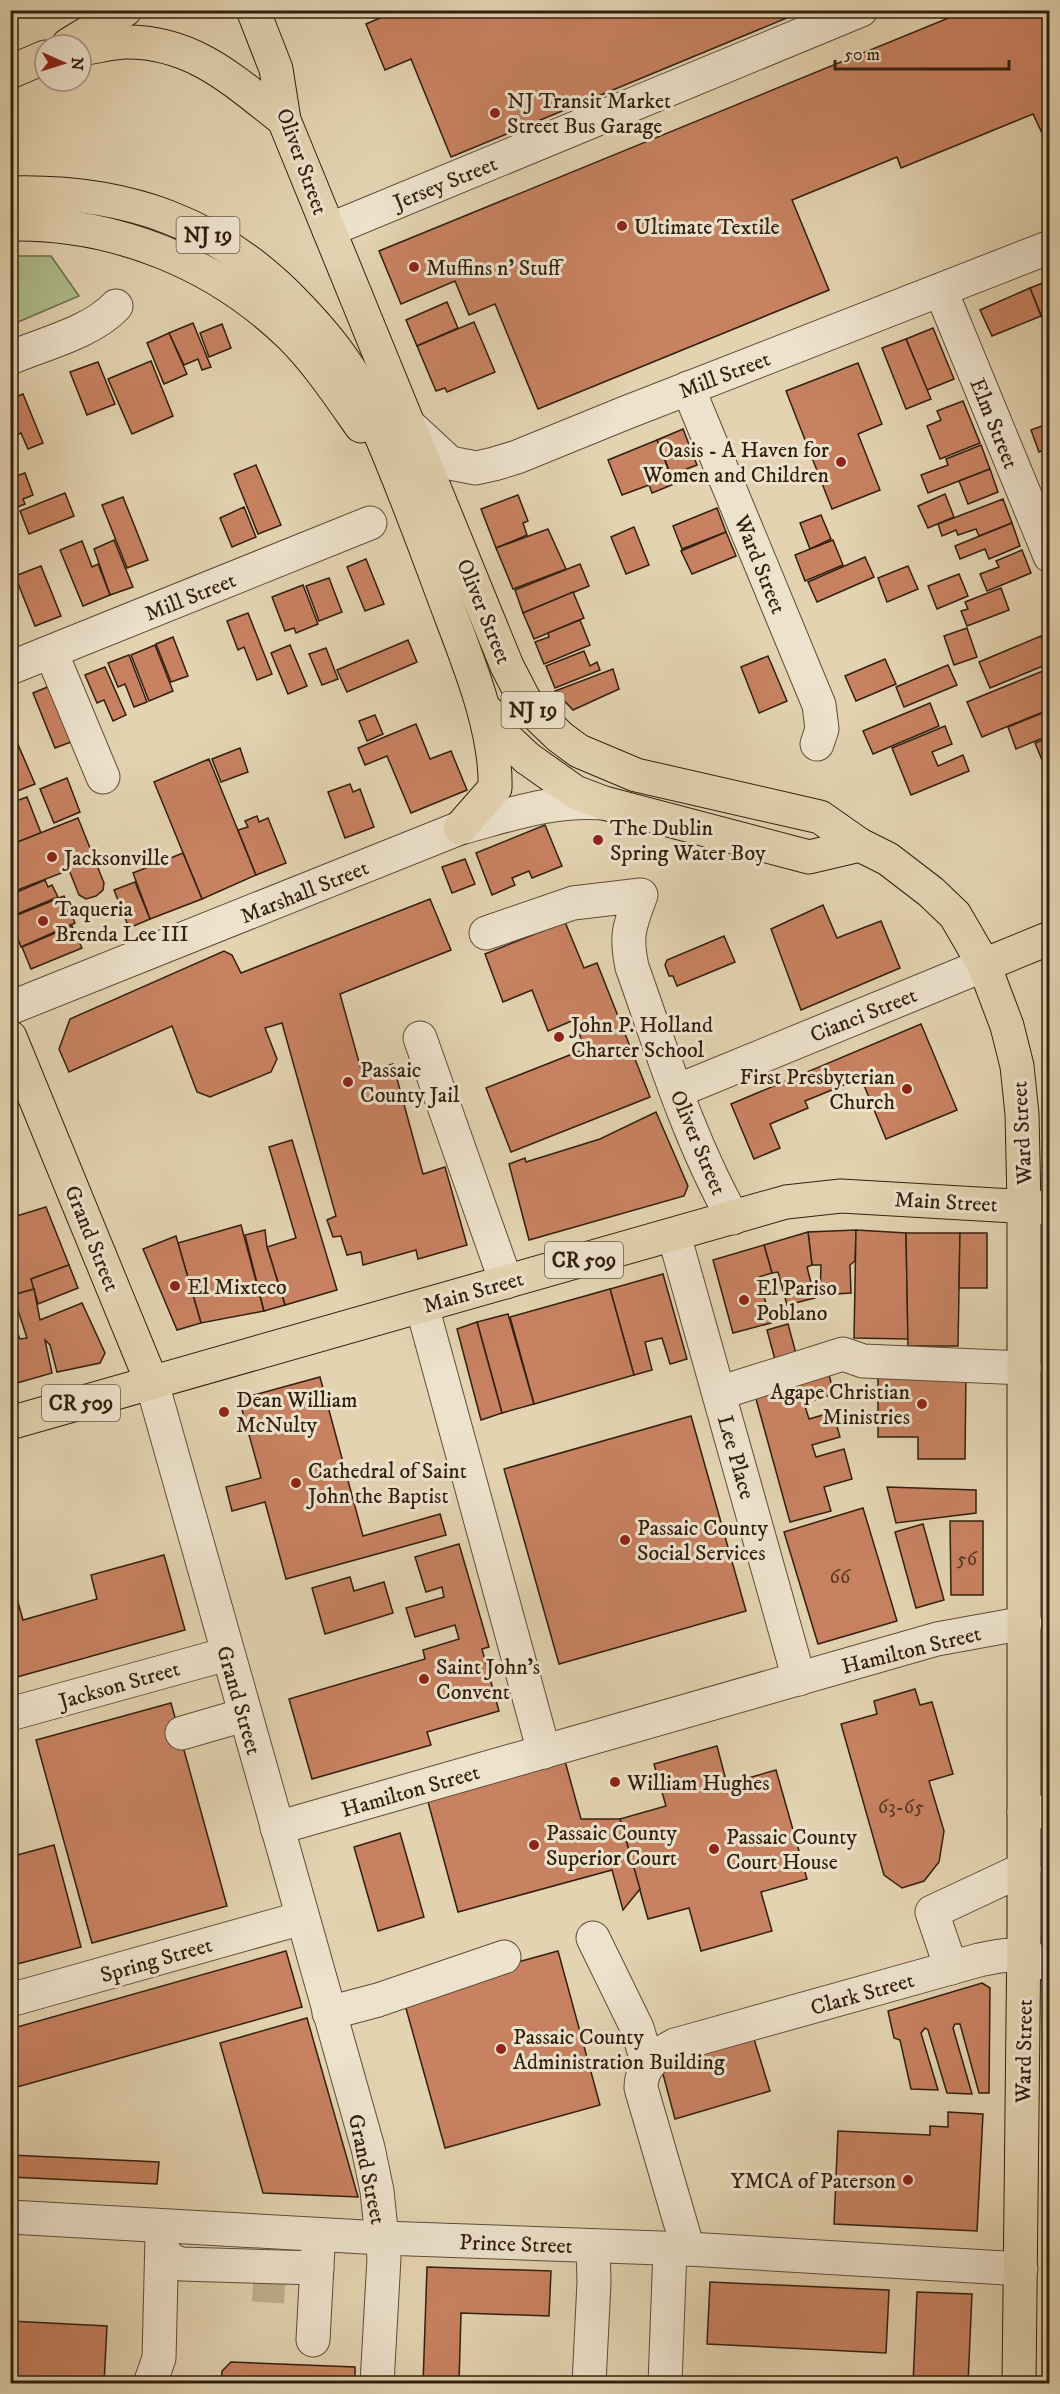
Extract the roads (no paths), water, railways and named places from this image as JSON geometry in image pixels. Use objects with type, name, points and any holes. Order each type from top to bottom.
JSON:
[{"type":"main road","points":[[88,33],[125,10]]},
{"type":"main road","name":"Oliver Street","points":[[253,10],[276,69],[284,120],[507,666],[524,699],[549,728],[579,751],[607,764],[636,774],[820,817],[860,845]]},
{"type":"main road","points":[[93,47],[123,42],[149,43],[180,51],[214,66],[284,120]]},
{"type":"main road","points":[[10,72],[33,62]]},
{"type":"main road","name":"NJ 19","points":[[10,193],[79,194],[119,201],[156,212],[190,226],[227,246],[262,272],[322,332],[354,376],[403,483],[475,685],[491,717],[507,739],[527,758],[574,792],[604,803],[809,857],[860,845]]},
{"type":"main road","points":[[10,225],[81,229],[148,246],[211,275],[239,293],[275,322],[315,363],[403,483]]},
{"type":"main road","points":[[460,828],[495,788],[494,753],[475,685]]},
{"type":"main road","name":"Ward Street","points":[[860,845],[888,859],[931,892],[955,915],[984,965],[1007,1026],[1017,1066],[1022,1114],[1037,1206],[1024,1368],[1025,1623],[1037,1812],[1024,1869],[1037,1960],[1021,2269],[1020,2384]]},
{"type":"main road","name":"Cianci Street","points":[[984,965],[1050,938]]},
{"type":"main road","name":"Grand Street","points":[[10,1037],[152,1383]]},
{"type":"main road","name":"Main Street","points":[[10,1423],[786,1202],[841,1196],[1037,1206]]},
{"type":"street","name":"Jersey Street","points":[[329,230],[861,10]]},
{"type":"street","name":"Mill Street","points":[[409,425],[450,463],[476,468],[517,457],[688,387],[1050,247]]},
{"type":"street","name":"Elm Street","points":[[941,291],[1050,556]]},
{"type":"street","points":[[10,358],[93,324],[116,306]]},
{"type":"street","name":"Ward Street","points":[[688,387],[819,705],[822,729],[817,744]]},
{"type":"street","name":"Mill Street","points":[[10,668],[370,523]]},
{"type":"street","points":[[51,652],[103,777]]},
{"type":"street","name":"Marshall Street","points":[[10,1008],[460,828],[522,810],[555,804],[604,803]]},
{"type":"street","name":"Oliver Street","points":[[486,933],[573,903],[641,895],[628,930],[628,948],[632,967],[677,1091],[719,1193],[733,1218]]},
{"type":"street","name":"Cianci Street","points":[[677,1091],[984,965]]},
{"type":"street","points":[[420,1038],[506,1282]]},
{"type":"street","name":"Lee Place","points":[[674,1234],[799,1679]]},
{"type":"street","points":[[422,1306],[544,1752]]},
{"type":"street","points":[[719,1393],[843,1354],[863,1361],[1024,1368]]},
{"type":"street","name":"Grand Street","points":[[152,1383],[368,2148],[377,2192],[384,2258],[377,2384]]},
{"type":"street","name":"Hamilton Street","points":[[277,1828],[937,1639],[1025,1623]]},
{"type":"street","name":"Jackson Street","points":[[10,1714],[228,1654]]},
{"type":"street","points":[[182,1733],[244,1715]]},
{"type":"street","points":[[951,1968],[932,1912],[1024,1869]]},
{"type":"street","name":"Spring Street","points":[[10,2000],[302,1918]]},
{"type":"street","points":[[593,1938],[637,2028],[648,2064],[643,2074],[641,2088],[679,2249],[666,2384]]},
{"type":"street","name":"Clark Street","points":[[648,2064],[659,2054],[675,2045],[951,1968],[1000,1955],[1037,1960]]},
{"type":"street","points":[[329,2013],[378,2001],[504,1957]]},
{"type":"street","name":"Prince Street","points":[[10,2217],[162,2238],[319,2234],[679,2249],[1021,2269]]},
{"type":"street","points":[[313,2340],[293,2282],[319,2234]]},
{"type":"street","points":[[162,2238],[171,2260],[181,2264],[293,2282]]},
{"type":"street","points":[[162,2238],[168,2276],[181,2284],[293,2282]]},
{"type":"street","points":[[150,2384],[159,2358],[162,2238]]},
{"type":"street","points":[[589,2384],[594,2282],[593,2246]]},
{"type":"tunnel","points":[[253,2285],[285,2287]]},
{"type":"place","name":"NJ Transit Market Street Bus Garage","points":[[495,113]]},
{"type":"place","name":"Ultimate Textile","points":[[622,226]]},
{"type":"place","name":"Muffins n' Stuff","points":[[414,267]]},
{"type":"place","name":"Oasis - A Haven for Women and Children","points":[[841,462]]},
{"type":"place","name":"The Dublin Spring Water Boy","points":[[598,840]]},
{"type":"place","name":"Jacksonville","points":[[52,857]]},
{"type":"place","name":"Taqueria Brenda Lee III","points":[[43,921]]},
{"type":"place","name":"John P. Holland Charter School","points":[[559,1037]]},
{"type":"place","name":"Passaic County Jail","points":[[348,1082]]},
{"type":"place","name":"First Presbyterian Church","points":[[907,1089]]},
{"type":"place","name":"El Mixteco","points":[[175,1286]]},
{"type":"place","name":"El Pariso Poblano","points":[[744,1300]]},
{"type":"place","name":"Agape Christian Ministries","points":[[922,1404]]},
{"type":"place","name":"Dean William McNulty","points":[[224,1412]]},
{"type":"place","name":"Cathedral of Saint John the Baptist","points":[[296,1483]]},
{"type":"place","name":"Passaic County Social Services","points":[[625,1540]]},
{"type":"place","name":"Saint John's Convent","points":[[424,1679]]},
{"type":"place","name":"William Hughes","points":[[615,1782]]},
{"type":"place","name":"Passaic County Superior Court","points":[[534,1845]]},
{"type":"place","name":"Passaic County Court House","points":[[714,1849]]},
{"type":"place","name":"Passaic County Administration Building","points":[[501,2049]]},
{"type":"place","name":"YMCA of Paterson","points":[[908,2180]]}]
